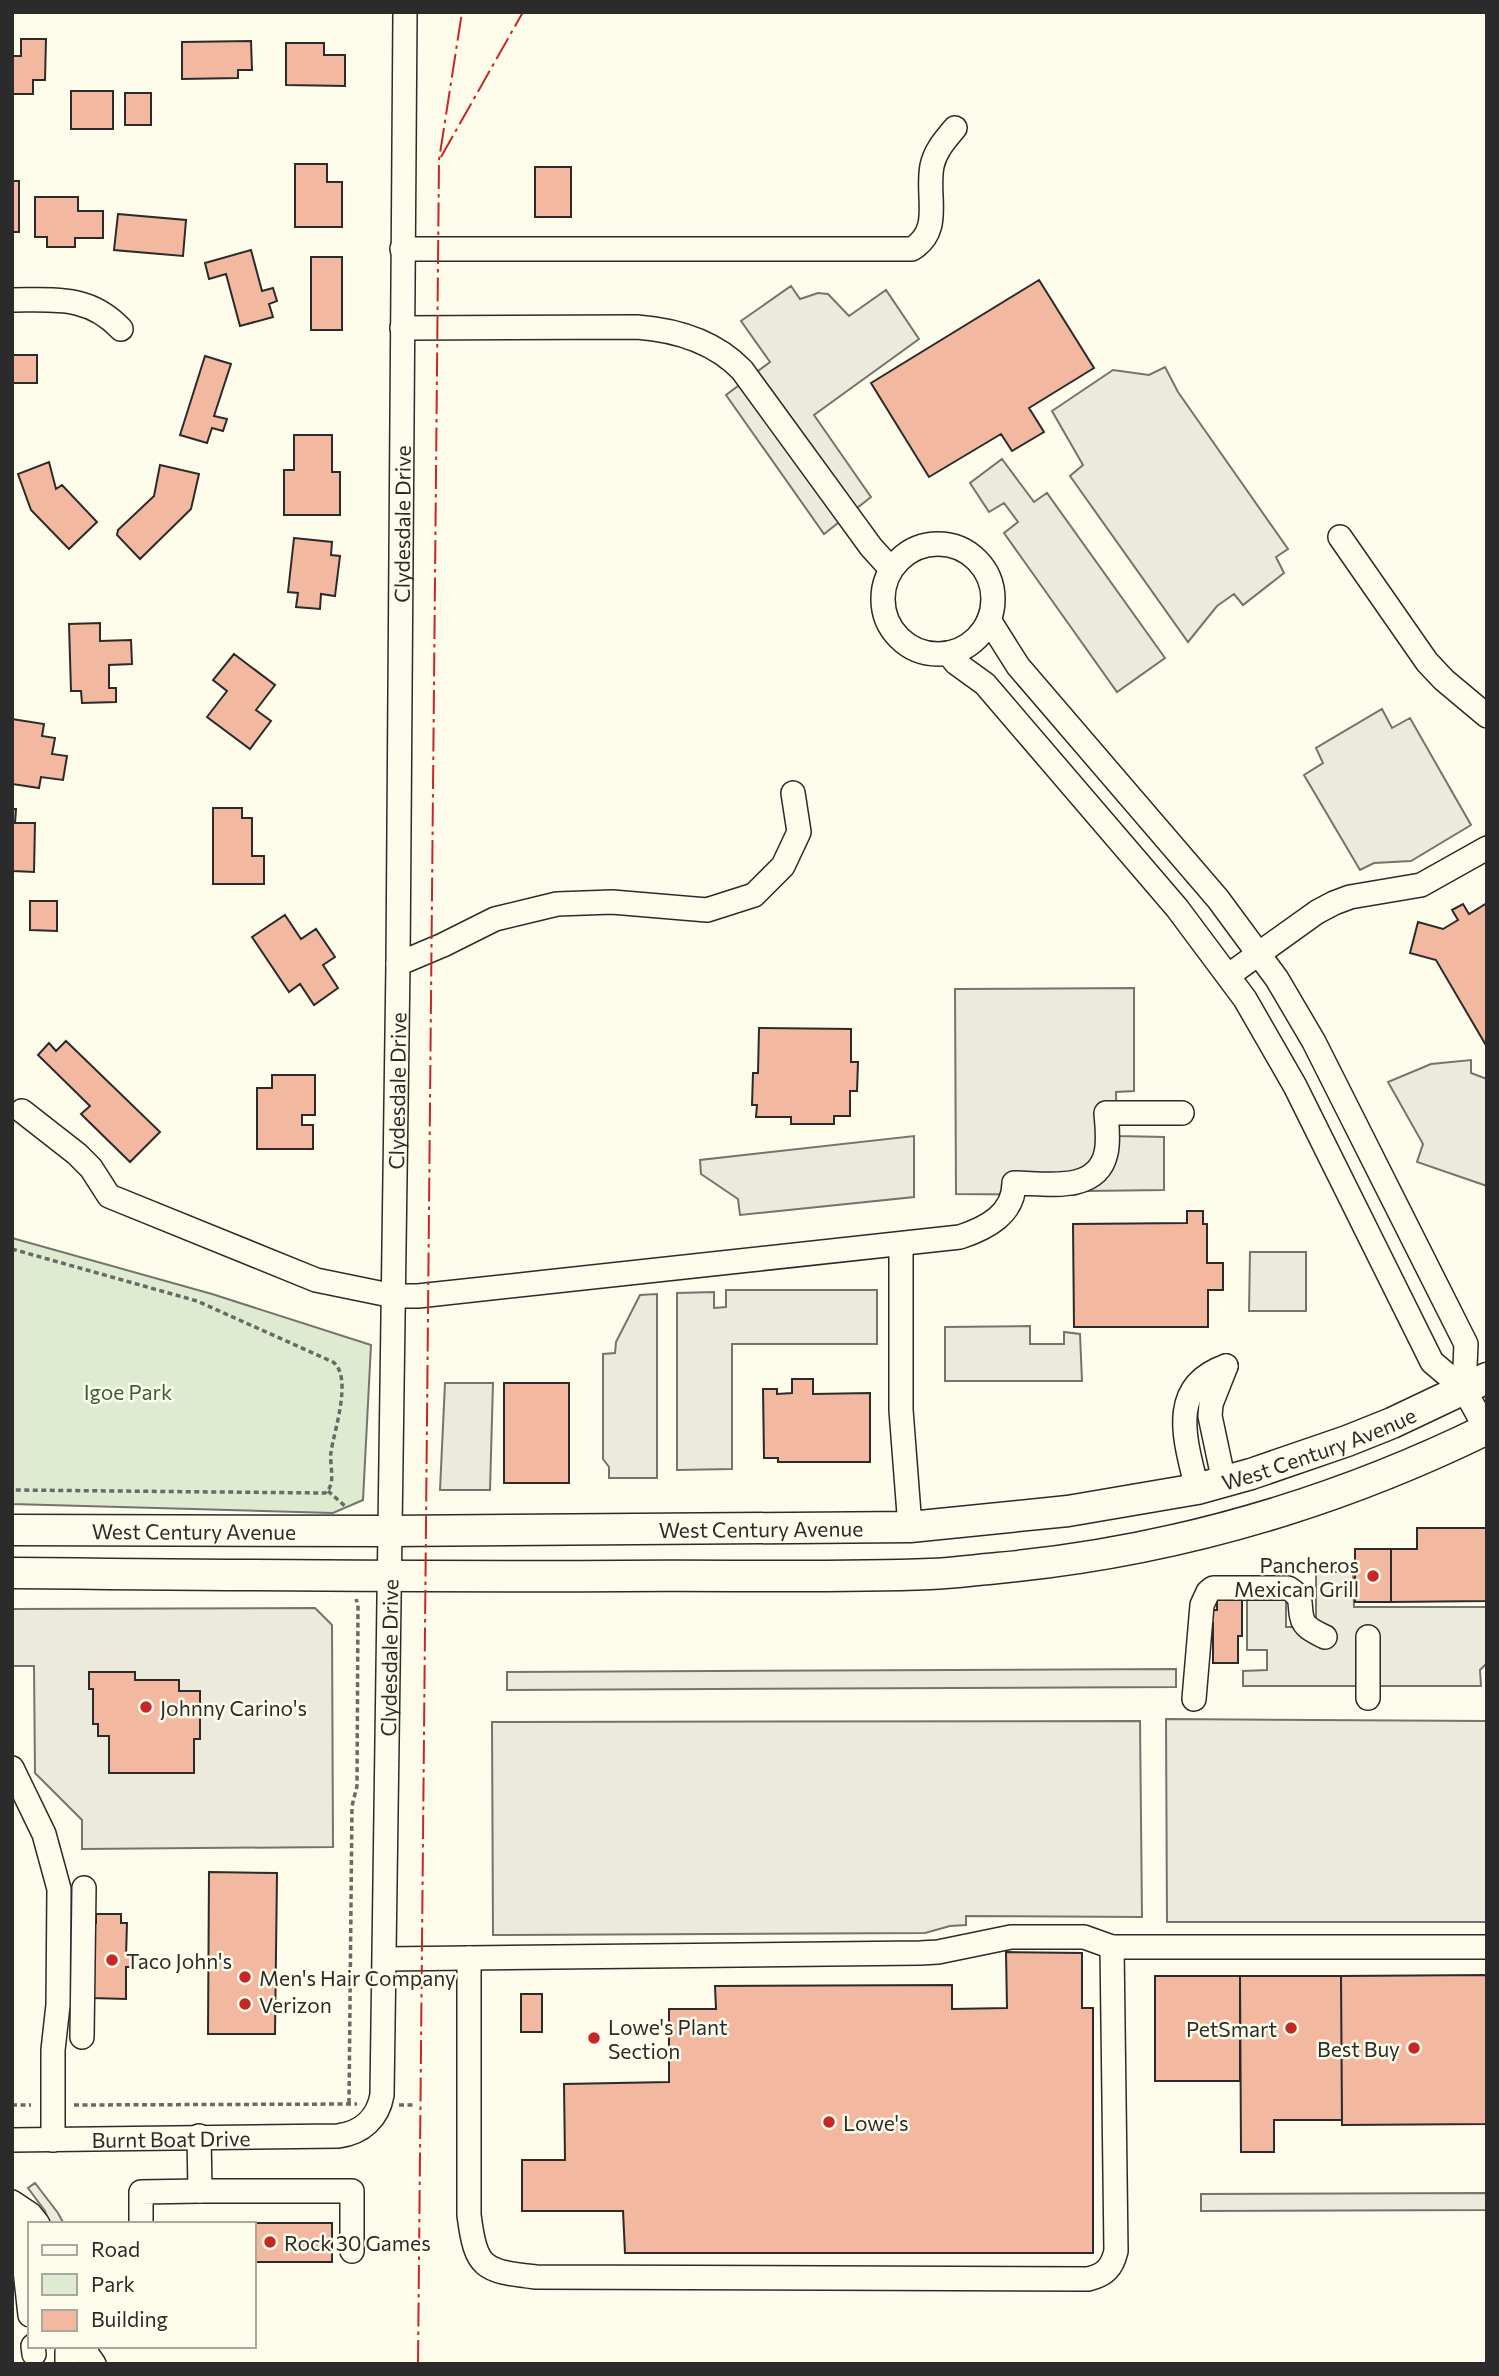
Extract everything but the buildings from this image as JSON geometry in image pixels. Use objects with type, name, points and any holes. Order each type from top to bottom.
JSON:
[{"type":"main road","name":"West Century Avenue","points":[[12,1530],[390,1531],[910,1527],[1068,1511],[1210,1485],[1347,1441],[1476,1383]]},
{"type":"main road","name":"West Century Avenue","points":[[12,1573],[389,1577],[933,1574],[1047,1563],[1192,1537],[1285,1511],[1384,1475],[1486,1430]]},
{"type":"street","name":"Clydesdale Drive","points":[[380,2104],[383,2084],[398,964],[405,12]]},
{"type":"street","points":[[402,249],[912,249],[922,243],[928,234],[931,221],[932,164],[937,151],[955,128]]},
{"type":"street","points":[[12,300],[67,300],[83,304],[98,309],[121,329]]},
{"type":"street","points":[[401,328],[638,327],[667,330],[705,343],[724,354],[742,370],[871,547],[891,569]]},
{"type":"street","points":[[1340,537],[1427,662],[1487,716]]},
{"type":"street","points":[[937,543],[955,546],[971,555],[984,568],[992,584],[993,603],[989,620],[979,636],[965,647],[948,653],[930,654],[912,648],[897,637],[887,622],[883,604],[884,586],[891,569],[903,556],[919,547],[937,543]]},
{"type":"street","points":[[989,620],[1018,666],[1202,880],[1277,979],[1314,1042],[1466,1344],[1486,1430]]},
{"type":"street","points":[[948,653],[956,663],[985,684],[1177,908],[1229,975],[1295,1086],[1432,1362],[1476,1383]]},
{"type":"street","points":[[398,964],[495,919],[557,904],[612,902],[708,911],[754,895],[783,866],[799,832],[793,793]]},
{"type":"street","points":[[1229,975],[1317,912],[1334,903],[1359,895],[1420,885],[1487,848]]},
{"type":"street","points":[[22,1111],[77,1154],[91,1168],[109,1196],[316,1280],[394,1296],[418,1296],[949,1239],[983,1228],[1009,1207],[1014,1197],[1014,1183],[1071,1184],[1088,1179],[1102,1164],[1105,1156],[1106,1114],[1182,1113]]},
{"type":"street","points":[[901,1245],[901,1410],[910,1527]]},
{"type":"street","points":[[1195,1699],[1202,1605],[1213,1588],[1288,1588],[1297,1594],[1300,1600],[1302,1620],[1310,1629],[1325,1637]]},
{"type":"street","points":[[1368,1637],[1368,1698]]},
{"type":"street","points":[[12,1768],[44,1834],[59,1889],[58,2005],[53,2050],[53,2140]]},
{"type":"street","points":[[82,2037],[84,1888]]},
{"type":"street","points":[[384,1959],[920,1953],[939,1952],[1011,1937],[1084,1937],[1112,1947],[1487,1947]]},
{"type":"street","points":[[469,1958],[469,2215],[475,2253],[484,2266],[506,2273],[536,2277],[1088,2278],[1107,2271],[1113,2263],[1116,2251],[1112,1947]]},
{"type":"street","name":"Burnt Boat Drive","points":[[12,2140],[199,2136],[329,2137],[347,2135],[364,2126],[372,2120],[380,2104]]},
{"type":"street","points":[[199,2136],[200,2191]]},
{"type":"street","points":[[141,2222],[141,2192],[352,2191],[352,2251]]},
{"type":"street","points":[[12,2202],[30,2214],[36,2222]]},
{"type":"street","points":[[12,2213],[28,2270]]},
{"type":"path","points":[[12,1249],[197,1301],[337,1365],[341,1373],[342,1388],[330,1454],[331,1484],[328,1491]]},
{"type":"path","points":[[12,1490],[307,1494],[328,1491],[349,1509],[349,1531]]},
{"type":"path","points":[[349,1576],[349,1595],[356,1598],[358,1605],[357,1786],[352,1800],[351,1819],[349,2103]]},
{"type":"path","points":[[12,2105],[414,2105]]},
{"type":"green space","name":"Igoe Park","points":[[12,1238],[212,1294],[371,1345],[363,1500],[333,1513],[12,1504]]},
{"type":"shaded area","points":[[791,286],[800,299],[818,293],[828,294],[849,316],[886,290],[919,339],[814,415],[871,497],[824,534],[726,395],[770,362],[741,321]]},
{"type":"shaded area","points":[[1165,367],[1178,392],[1288,549],[1276,557],[1284,573],[1243,605],[1234,594],[1217,606],[1188,642],[1070,476],[1083,465],[1052,411],[1113,370],[1149,375]]},
{"type":"shaded area","points":[[1002,459],[1034,502],[1047,493],[1165,658],[1117,692],[1004,533],[1018,522],[1004,503],[989,512],[970,483]]},
{"type":"shaded area","points":[[1382,709],[1392,728],[1410,718],[1471,825],[1411,861],[1374,863],[1360,870],[1304,775],[1323,763],[1316,748]]},
{"type":"shaded area","points":[[1134,988],[1134,1091],[1116,1092],[1117,1136],[1164,1137],[1164,1190],[1086,1191],[1075,1195],[956,1194],[955,989]]},
{"type":"shaded area","points":[[1471,1060],[1471,1073],[1487,1079],[1487,1186],[1417,1162],[1423,1144],[1388,1082],[1431,1064]]},
{"type":"shaded area","points":[[914,1136],[914,1197],[740,1215],[738,1199],[701,1174],[700,1160]]},
{"type":"shaded area","points":[[1250,1252],[1306,1252],[1306,1311],[1249,1311]]},
{"type":"shaded area","points":[[726,1290],[877,1290],[877,1344],[732,1344],[732,1469],[677,1470],[677,1293],[714,1292],[714,1308],[726,1307]]},
{"type":"shaded area","points":[[657,1294],[657,1478],[609,1478],[609,1467],[603,1459],[603,1354],[615,1353],[616,1342],[640,1295]]},
{"type":"shaded area","points":[[1030,1326],[1030,1344],[1064,1344],[1064,1332],[1080,1334],[1082,1381],[945,1381],[945,1327]]},
{"type":"shaded area","points":[[445,1383],[493,1383],[490,1490],[440,1490]]},
{"type":"shaded area","points":[[1316,1572],[1353,1572],[1354,1607],[1487,1607],[1487,1663],[1480,1670],[1481,1686],[1243,1686],[1243,1671],[1267,1670],[1267,1650],[1247,1650],[1247,1599],[1286,1599],[1286,1627],[1316,1627]]},
{"type":"shaded area","points":[[315,1608],[332,1625],[333,1847],[82,1849],[82,1820],[35,1773],[34,1666],[12,1666],[12,1609]],"holes":[[[89,1672],[134,1672],[135,1680],[178,1680],[179,1691],[199,1691],[199,1738],[194,1739],[194,1773],[109,1773],[109,1736],[99,1736],[98,1724],[93,1723],[93,1689],[89,1689]]]},
{"type":"shaded area","points":[[1176,1669],[1176,1687],[507,1690],[507,1672]]},
{"type":"shaded area","points":[[1166,1719],[1487,1721],[1487,1922],[1167,1922]]},
{"type":"shaded area","points":[[1140,1721],[1142,1917],[966,1916],[966,1925],[925,1933],[493,1935],[492,1722]]},
{"type":"shaded area","points":[[35,2183],[63,2222],[49,2222],[45,2211],[28,2188]]},
{"type":"shaded area","points":[[1487,2193],[1487,2210],[1201,2211],[1201,2194]]},
{"type":"power","points":[[418,2364],[439,160],[462,12]]},
{"type":"power","points":[[441,157],[523,12]]},
{"type":"place","name":"Pancheros Mexican Grill","points":[[1373,1576]]},
{"type":"place","name":"Johnny Carino's","points":[[146,1707]]},
{"type":"place","name":"Taco John's","points":[[112,1960]]},
{"type":"place","name":"Men's Hair Company","points":[[245,1977]]},
{"type":"place","name":"Verizon","points":[[245,2004]]},
{"type":"place","name":"PetSmart","points":[[1291,2028]]},
{"type":"place","name":"Lowe's Plant Section","points":[[594,2038]]},
{"type":"place","name":"Best Buy","points":[[1414,2048]]},
{"type":"place","name":"Lowe's","points":[[829,2122]]},
{"type":"place","name":"Rock 30 Games","points":[[270,2242]]}]
